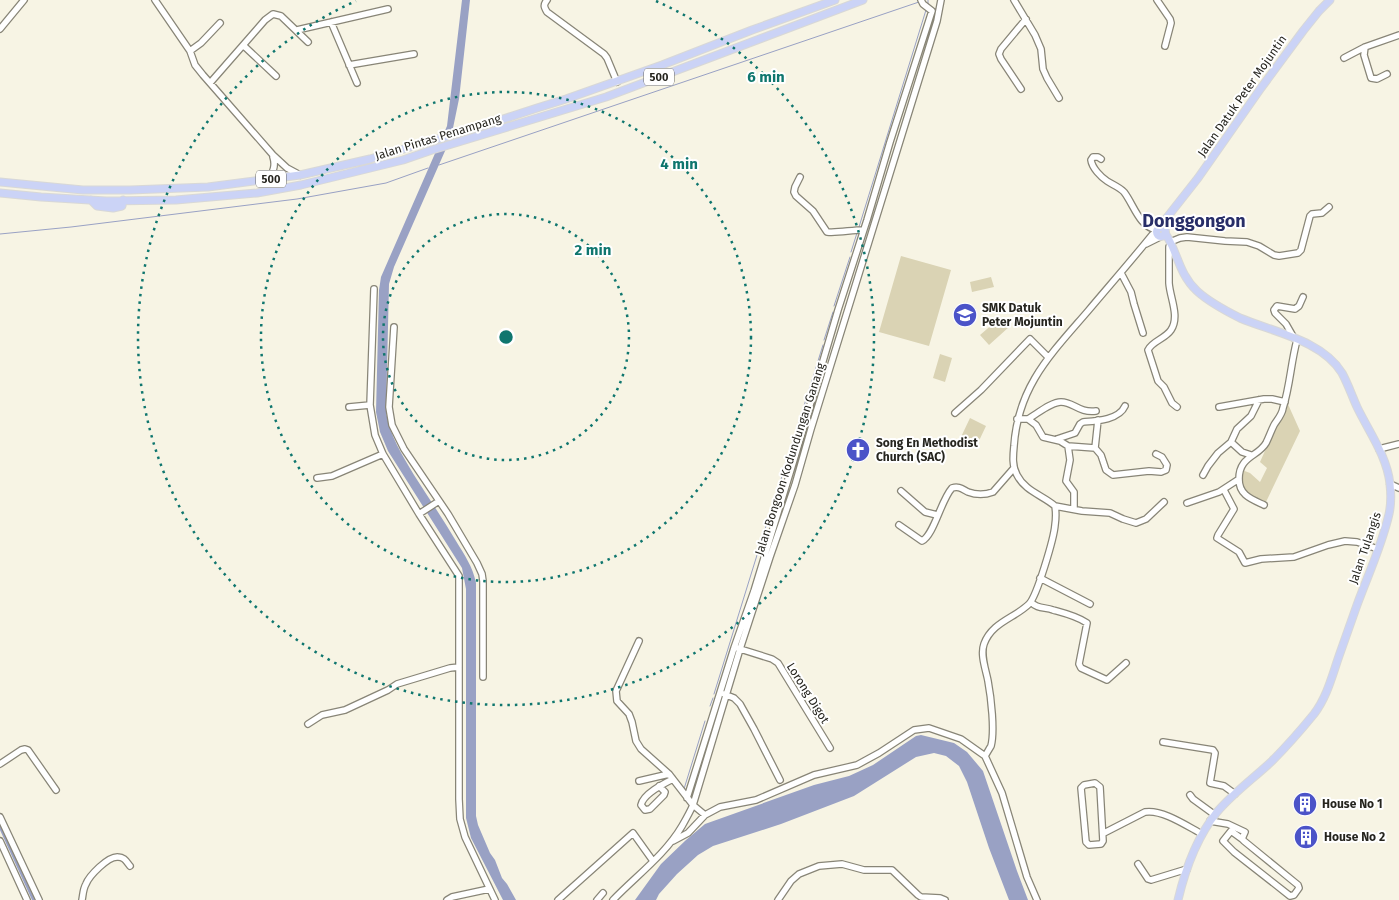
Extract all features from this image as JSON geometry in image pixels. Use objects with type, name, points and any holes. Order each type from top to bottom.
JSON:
[{"type":"main road","name":"Jalan Pintas Penampang","points":[[0,182],[83,190],[176,189],[268,179],[370,159],[566,100],[835,0]]},
{"type":"main road","name":"Jalan Pintas Penampang","points":[[0,193],[91,200],[176,200],[274,190],[301,185],[411,158],[606,97],[864,0]]},
{"type":"main road","name":"Jalan Datuk Peter Mojuntin","points":[[1160,233],[1165,220],[1198,178],[1261,88],[1303,31],[1330,0]]},
{"type":"main road","points":[[238,183],[241,189],[246,190],[264,188],[274,190]]},
{"type":"main road","points":[[104,190],[110,194],[120,195],[123,200]]},
{"type":"main road","name":"Jalan Tulangis","points":[[1160,233],[1170,246],[1184,274],[1197,291],[1240,318],[1268,327],[1295,339],[1324,354],[1334,363],[1342,373],[1366,425],[1380,449],[1390,484],[1389,512],[1378,549],[1322,702],[1294,738],[1214,816],[1202,834],[1187,869],[1178,900]]},
{"type":"street","points":[[0,29],[24,0]]},
{"type":"street","points":[[155,0],[190,51],[195,65],[273,155],[287,168],[300,174]]},
{"type":"street","points":[[547,0],[544,3],[544,8],[547,12],[607,58],[617,82]]},
{"type":"street","points":[[614,900],[669,844],[682,826],[693,805],[723,694],[838,310],[932,11],[922,4],[921,0]]},
{"type":"street","name":"Jalan Bongoon Kodundungan Ganang","points":[[744,628],[795,485],[937,21],[941,0]]},
{"type":"street","points":[[1014,0],[1035,34],[1046,78],[1059,98]]},
{"type":"street","points":[[1157,0],[1171,23],[1166,46]]},
{"type":"street","points":[[297,30],[388,9]]},
{"type":"street","points":[[210,83],[265,20],[273,14],[281,16],[308,42]]},
{"type":"street","points":[[1021,89],[1001,60],[1000,54],[1001,49],[1026,20]]},
{"type":"street","points":[[331,22],[357,83]]},
{"type":"street","points":[[190,51],[201,43],[220,23]]},
{"type":"street","points":[[1344,58],[1364,47],[1399,35]]},
{"type":"street","points":[[244,46],[276,76]]},
{"type":"street","points":[[1364,47],[1364,54],[1371,78],[1377,79],[1388,74]]},
{"type":"street","points":[[349,65],[414,54]]},
{"type":"street","points":[[890,142],[900,142]]},
{"type":"street","points":[[268,179],[275,166],[273,155]]},
{"type":"street","points":[[1101,159],[1093,157],[1091,160],[1094,168],[1106,181],[1120,188],[1140,219],[1160,233]]},
{"type":"street","points":[[800,178],[795,187],[794,192],[796,196],[813,211],[827,232],[863,230]]},
{"type":"street","points":[[1177,407],[1172,403],[1164,387],[1158,381],[1148,350],[1151,345],[1168,334],[1174,323],[1174,309],[1169,282],[1170,246],[1180,238],[1187,237],[1247,242],[1259,246],[1274,255],[1286,256],[1298,253],[1301,250],[1310,216],[1322,213],[1329,207]]},
{"type":"street","points":[[867,220],[875,221]]},
{"type":"street","name":"Jalan Datuk Peter Mojuntin","points":[[1014,468],[1017,418],[1027,393],[1048,356],[1152,235],[1160,233]]},
{"type":"street","points":[[1121,273],[1131,292],[1143,333]]},
{"type":"street","points":[[374,289],[370,405],[375,435],[383,454],[459,576],[460,819],[465,837],[495,900]]},
{"type":"street","points":[[1264,505],[1244,495],[1239,479],[1243,466],[1252,455],[1263,447],[1281,414],[1284,402],[1295,339],[1286,324],[1274,310],[1276,306],[1295,309],[1302,297]]},
{"type":"street","points":[[394,327],[389,407],[392,425],[404,449],[437,502],[478,563],[482,574],[483,677]]},
{"type":"street","points":[[955,413],[1030,339],[1048,356]]},
{"type":"street","points":[[1219,408],[1258,400],[1272,399],[1284,402]]},
{"type":"street","points":[[1203,475],[1218,453],[1231,442],[1235,431],[1251,416],[1258,400]]},
{"type":"street","points":[[1028,419],[1053,404],[1059,403],[1069,404],[1083,411],[1096,411]]},
{"type":"street","points":[[350,407],[370,405]]},
{"type":"street","points":[[1054,440],[1075,433],[1083,422],[1116,415],[1121,412],[1124,406]]},
{"type":"street","points":[[1017,418],[1028,419],[1036,425],[1043,438],[1064,442],[1068,446],[1070,460],[1066,481],[1074,492],[1074,509]]},
{"type":"street","points":[[1095,448],[1098,420]]},
{"type":"street","points":[[1231,442],[1242,452],[1252,455]]},
{"type":"street","points":[[1380,449],[1399,444]]},
{"type":"street","points":[[1068,446],[1095,448],[1101,455],[1106,470],[1114,475],[1166,470],[1167,464],[1162,457],[1156,454]]},
{"type":"street","points":[[317,478],[332,476],[383,454]]},
{"type":"street","points":[[899,526],[922,541],[927,537],[952,488],[957,486],[973,493],[990,494],[1014,468],[1024,486],[1057,506],[1110,513],[1136,523],[1146,519],[1164,502]]},
{"type":"street","points":[[1187,502],[1224,490],[1239,479]]},
{"type":"street","points":[[1390,484],[1399,488]]},
{"type":"street","points":[[1224,490],[1234,509],[1217,538],[1239,552],[1245,563],[1261,559],[1294,557],[1328,544],[1345,542],[1357,542],[1378,549]]},
{"type":"street","points":[[901,491],[926,512],[937,516]]},
{"type":"street","points":[[421,513],[437,502]]},
{"type":"street","points":[[1034,605],[1044,580],[1056,523],[1057,506]]},
{"type":"street","points":[[1044,580],[1090,604]]},
{"type":"street","points":[[985,756],[991,746],[992,727],[988,681],[983,653],[984,644],[991,632],[1002,621],[1034,605],[1052,609],[1087,623],[1079,664],[1081,668],[1107,680],[1126,664]]},
{"type":"street","points":[[638,641],[616,691],[616,697],[619,704],[629,714],[636,742],[641,749],[671,777],[693,805],[705,815]]},
{"type":"street","name":"Lorong Digot","points":[[737,648],[772,659],[778,664],[830,748]]},
{"type":"street","points":[[308,724],[322,715],[345,710],[397,684],[450,668],[460,667]]},
{"type":"street","points":[[723,694],[734,698],[740,704],[780,780]]},
{"type":"street","points":[[687,798],[723,694]]},
{"type":"street","points":[[669,844],[688,833],[705,815],[720,807],[756,800],[814,775],[857,765],[914,730],[929,728],[961,739],[985,756],[1002,793],[1027,877],[1037,900]]},
{"type":"street","points":[[1163,742],[1213,750],[1215,753],[1210,783],[1224,786],[1235,794]]},
{"type":"street","points":[[0,764],[21,750],[28,750],[56,790]]},
{"type":"street","points":[[639,781],[671,777]]},
{"type":"street","points":[[659,786],[671,777]]},
{"type":"street","points":[[1095,784],[1100,786],[1104,833],[1104,841],[1102,843],[1087,844],[1081,788],[1084,785],[1095,784]]},
{"type":"street","points":[[1190,796],[1214,816],[1245,832],[1242,839]]},
{"type":"street","points":[[1104,833],[1145,812],[1151,811],[1163,814],[1202,834]]},
{"type":"street","points":[[0,816],[39,900]]},
{"type":"street","points":[[1214,816],[1228,824]]},
{"type":"street","points":[[1230,831],[1242,839],[1298,885],[1294,895],[1290,896],[1234,852],[1223,841],[1230,831]]},
{"type":"street","points":[[558,900],[633,833],[653,861]]},
{"type":"street","points":[[0,842],[27,900]]},
{"type":"street","points":[[82,900],[86,882],[105,862],[114,856],[119,856],[130,866]]},
{"type":"street","points":[[778,900],[791,881],[799,874],[819,866],[842,864],[864,870],[892,870],[918,896],[945,900]]},
{"type":"street","points":[[1138,864],[1148,879],[1151,880],[1187,869]]},
{"type":"street","points":[[447,900],[452,897],[489,889]]},
{"type":"street","points":[[597,900],[603,893]]},
{"type":"shaded area","points":[[901,256],[951,270],[929,346],[879,332]]},
{"type":"shaded area","points":[[991,277],[994,287],[972,292],[970,282]]},
{"type":"shaded area","points":[[1001,317],[1009,327],[989,345],[980,335]]},
{"type":"shaded area","points":[[940,354],[952,358],[945,382],[933,378]]},
{"type":"shaded area","points":[[1287,402],[1300,431],[1265,504],[1251,498],[1242,487],[1242,470],[1250,473],[1260,482],[1267,468],[1260,462]]},
{"type":"shaded area","points":[[970,418],[986,426],[977,445],[961,437]]},
{"type":"water","points":[[462,0],[470,0],[459,99],[453,128],[445,151],[394,267],[389,284],[386,412],[390,429],[401,453],[446,524],[475,577],[476,816],[490,853],[502,878],[516,900],[503,900],[471,838],[466,818],[466,589],[462,568],[388,451],[380,432],[376,412],[379,290],[381,277],[447,126]]},
{"type":"water","points":[[921,735],[954,743],[967,752],[983,771],[1028,900],[1009,900],[967,782],[959,766],[946,756],[934,753],[916,757],[854,796],[781,824],[713,846],[698,855],[677,874],[656,900],[635,900],[661,864],[705,824],[814,785],[849,776],[873,765],[916,736]]},
{"type":"water","points":[[0,824],[35,900],[32,900],[0,830]]},
{"type":"waterway","points":[[439,165],[919,2]]},
{"type":"waterway","points":[[859,227],[926,10]]},
{"type":"waterway","points":[[0,234],[297,199],[386,183],[428,168]]},
{"type":"waterway","points":[[851,252],[857,233]]},
{"type":"waterway","points":[[834,306],[850,257]]},
{"type":"waterway","points":[[824,340],[833,312]]},
{"type":"waterway","points":[[769,518],[823,345]]},
{"type":"waterway","points":[[714,694],[766,526]]},
{"type":"waterway","points":[[710,706],[713,698]]},
{"type":"waterway","points":[[684,789],[705,721]]},
{"type":"place","name":"SMK Datuk Peter Mojuntin","points":[[965,315]]},
{"type":"place","name":"Song En Methodist Church (SAC)","points":[[858,450]]},
{"type":"place","name":"House No 1","points":[[1305,804]]},
{"type":"place","name":"House No 2","points":[[1306,837]]},
{"type":"district","name":"Donggongon","points":[[1194,221]]}]
